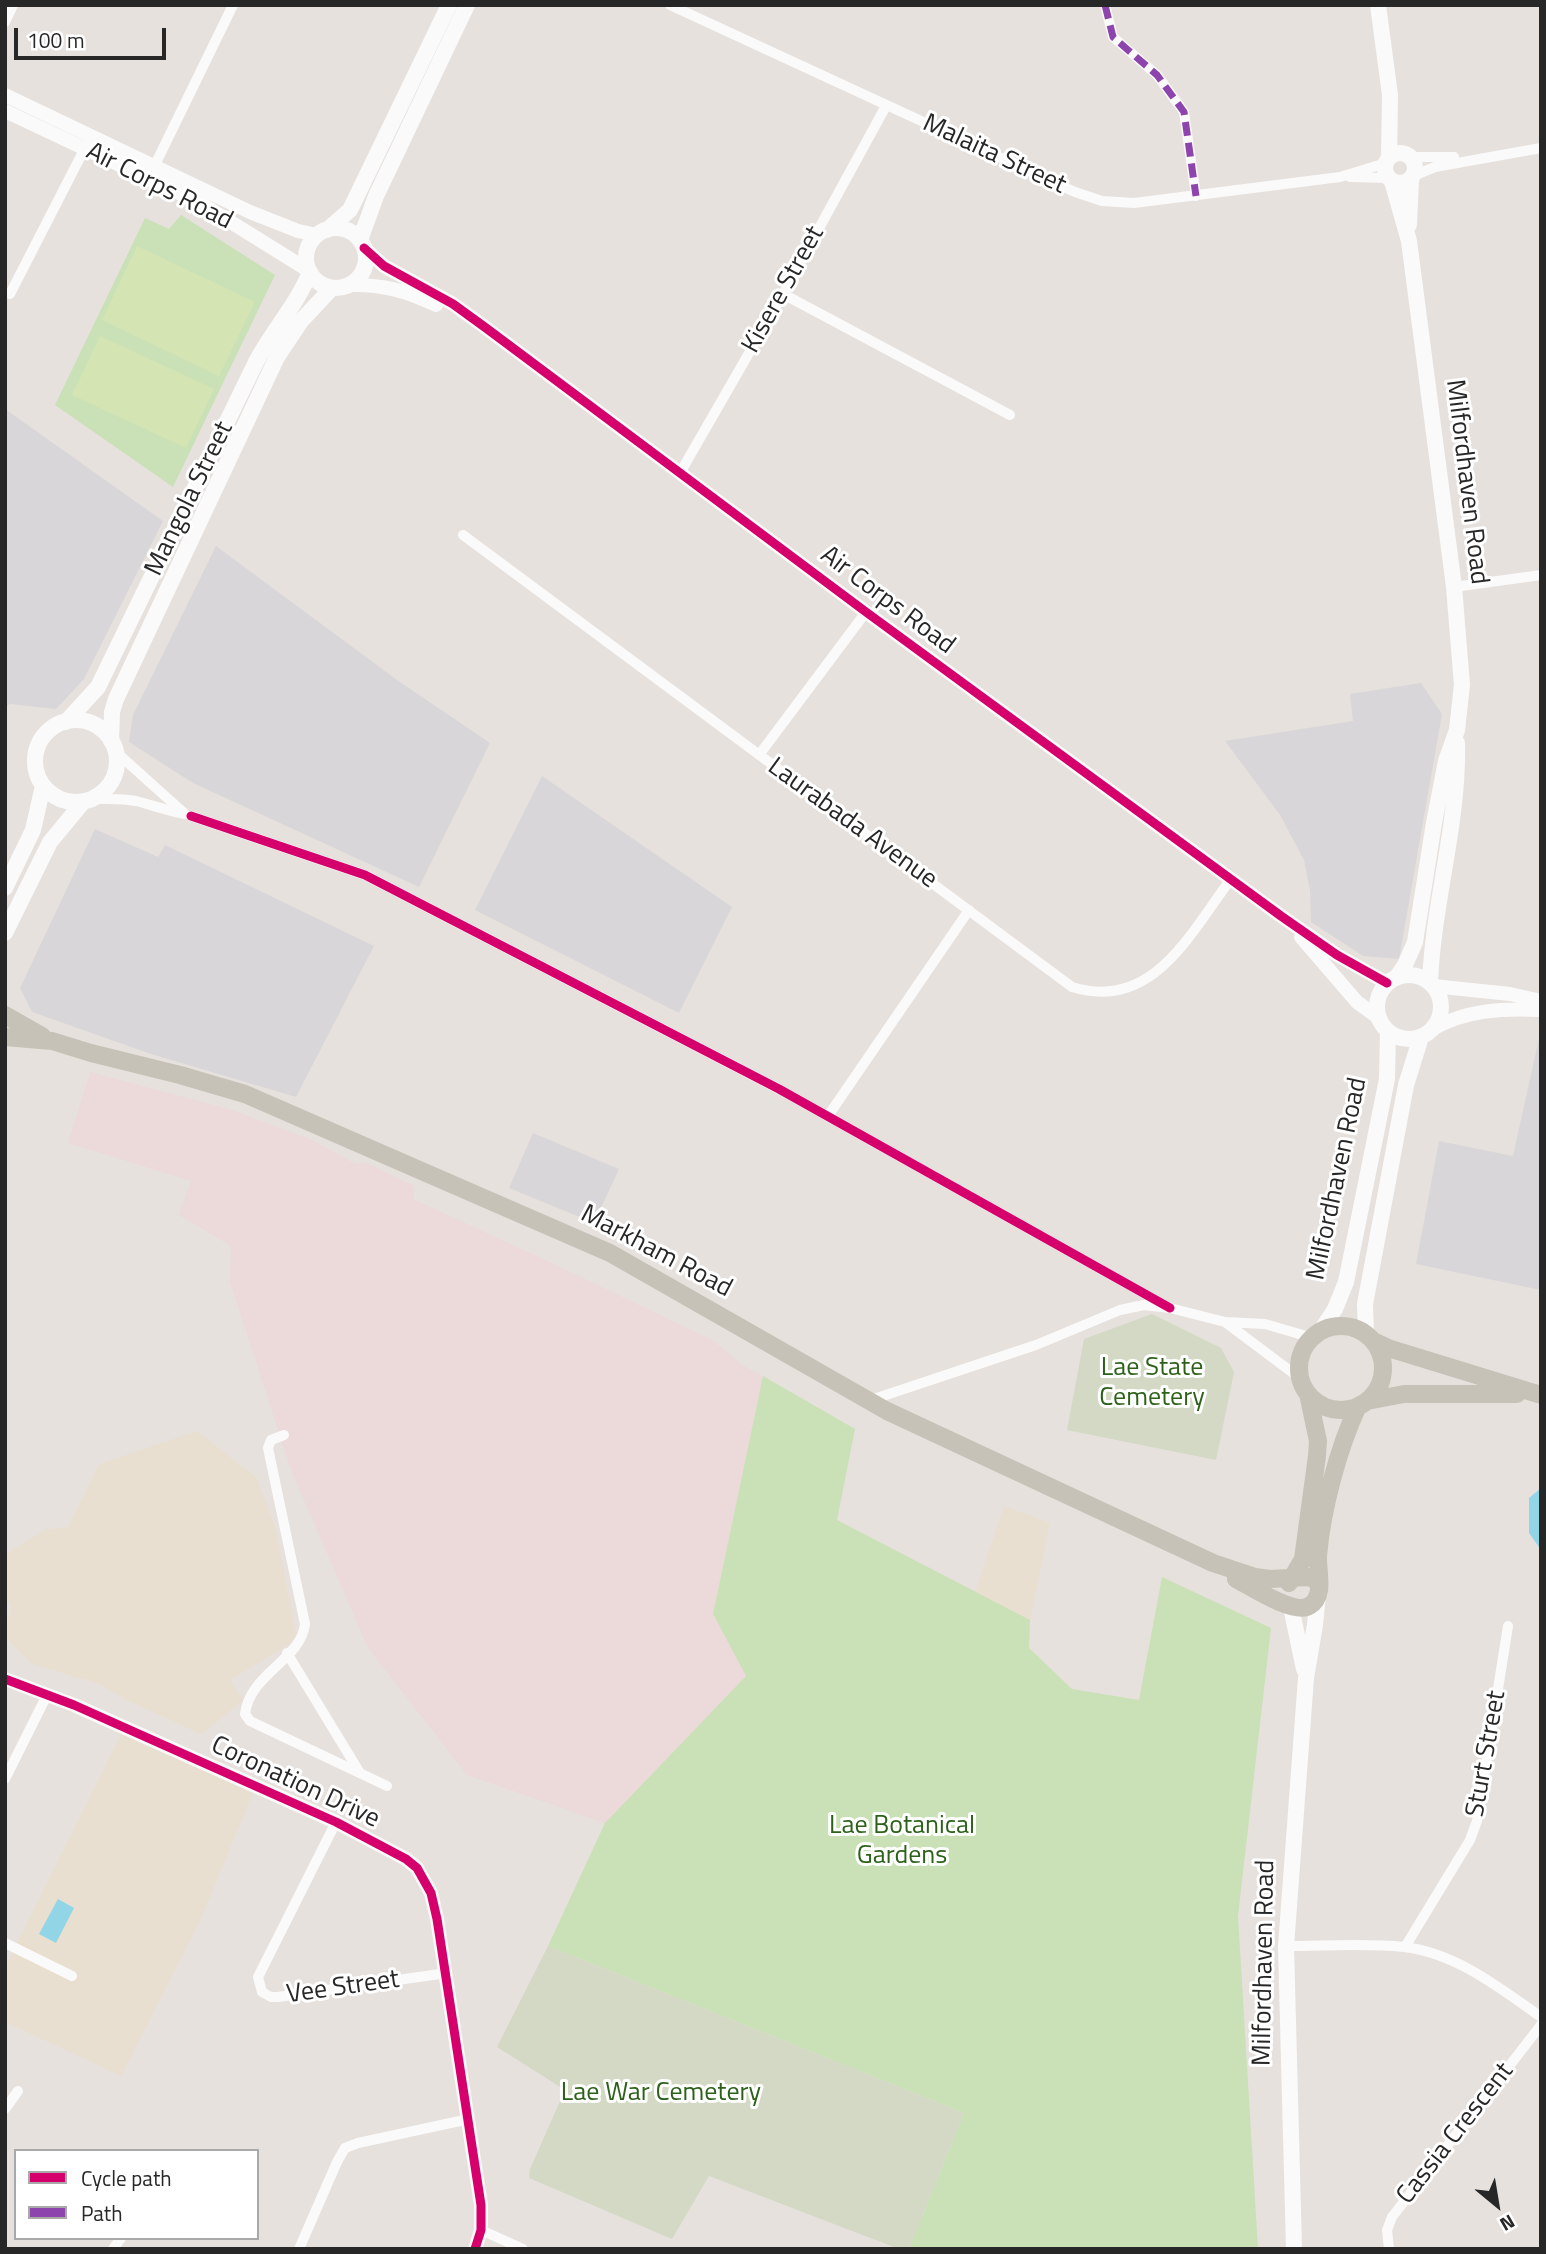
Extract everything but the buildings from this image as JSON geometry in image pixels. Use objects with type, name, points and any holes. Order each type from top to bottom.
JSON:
[{"type":"main road","points":[[449,5],[350,210],[308,247],[306,262],[309,271],[323,285],[332,288],[349,285],[356,280],[365,265],[362,244],[376,195],[467,5]]},
{"type":"main road","name":"Milfordhaven Road","points":[[1378,5],[1390,95],[1389,170],[1409,241],[1454,587],[1462,685],[1457,730],[1455,803],[1434,940],[1432,984]]},
{"type":"main road","name":"Milfordhaven Road","points":[[1390,95],[1410,156]]},
{"type":"main road","points":[[1396,153],[1410,156],[1415,164],[1412,177],[1402,183],[1389,170],[1396,153]]},
{"type":"main road","name":"Milfordhaven Road","points":[[1409,241],[1412,177]]},
{"type":"main road","points":[[322,232],[345,230],[362,244]]},
{"type":"main road","name":"Mangola Street","points":[[66,722],[98,687],[256,362],[273,331],[299,297],[309,271]]},
{"type":"main road","name":"Mangola Street","points":[[113,747],[112,712],[116,699],[277,357],[301,321],[332,288]]},
{"type":"main road","points":[[5,933],[50,842],[88,800],[102,793],[114,775],[113,747],[97,726],[76,721],[66,722],[51,729],[38,747],[35,769],[43,786],[62,800],[88,800]]},
{"type":"main road","name":"Milfordhaven Road","points":[[1392,981],[1405,965],[1415,942],[1436,810],[1446,761],[1457,730]]},
{"type":"main road","points":[[5,888],[33,830],[43,786]]},
{"type":"main road","points":[[1416,976],[1432,984],[1441,1004],[1440,1015],[1426,1033],[1404,1039],[1383,1025],[1377,1006],[1380,994],[1392,981],[1416,976]]},
{"type":"main road","name":"Markham Road","points":[[5,1015],[52,1041]]},
{"type":"main road","name":"Milfordhaven Road","points":[[1317,1335],[1335,1309],[1346,1282],[1387,1079],[1389,1061],[1383,1025]]},
{"type":"main road","name":"Milfordhaven Road","points":[[1370,1338],[1367,1297],[1406,1084],[1426,1033]]},
{"type":"main road","name":"Markham Road","points":[[5,1037],[52,1041],[245,1094],[610,1253],[868,1401],[1213,1563],[1255,1577],[1279,1580],[1308,1577],[1314,1579],[1318,1590]]},
{"type":"main road","points":[[1341,1326],[1354,1328],[1388,1348],[1539,1395],[1404,1394],[1345,1410],[1331,1409],[1318,1404],[1304,1387],[1299,1369],[1301,1356],[1317,1335],[1341,1326]]},
{"type":"main road","points":[[1363,1404],[1376,1391],[1382,1378],[1380,1352],[1370,1338]]},
{"type":"main road","name":"Milfordhaven Road","points":[[1304,1387],[1318,1441],[1317,1455],[1303,1559],[1287,1591],[1306,1678]]},
{"type":"main road","name":"Milfordhaven Road","points":[[1294,2249],[1286,1946],[1306,1678],[1315,1625],[1318,1557],[1331,1488],[1350,1423],[1363,1404]]},
{"type":"main road","name":"Markham Road","points":[[1213,1563],[1237,1579],[1291,1607]]},
{"type":"main road","points":[[1291,1607],[1308,1607],[1318,1590]]},
{"type":"street","points":[[5,22],[13,5]]},
{"type":"street","points":[[151,173],[233,5]]},
{"type":"street","name":"Malaita Street","points":[[670,5],[1075,192],[1102,201],[1134,203],[1389,170]]},
{"type":"street","points":[[1105,5],[1114,37],[1157,75],[1184,111],[1196,196]]},
{"type":"street","name":"Air Corps Road","points":[[5,95],[87,143]]},
{"type":"street","name":"Kisere Street","points":[[680,473],[783,294],[886,106]]},
{"type":"street","name":"Air Corps Road","points":[[5,111],[250,212],[298,230],[322,232]]},
{"type":"street","points":[[10,295],[87,143]]},
{"type":"street","points":[[1410,156],[1434,159],[1541,148]]},
{"type":"street","points":[[1412,177],[1435,167],[1498,154]]},
{"type":"street","name":"Air Corps Road","points":[[151,173],[309,271]]},
{"type":"street","name":"Air Corps Road","points":[[362,244],[384,266],[453,304],[477,321],[866,612],[1281,916],[1337,955],[1392,981]]},
{"type":"street","name":"Air Corps Road","points":[[349,285],[385,286],[402,290],[477,321]]},
{"type":"street","points":[[783,294],[1010,415]]},
{"type":"street","name":"Laurabada Avenue","points":[[463,535],[1072,987],[1104,992],[1132,988],[1155,975],[1175,953],[1230,878]]},
{"type":"street","points":[[1454,587],[1541,575]]},
{"type":"street","points":[[759,755],[866,612]]},
{"type":"street","points":[[88,800],[137,801],[184,814],[113,747]]},
{"type":"street","points":[[191,816],[365,875],[767,1083],[1170,1308]]},
{"type":"street","points":[[828,1116],[969,910]]},
{"type":"street","name":"Air Corps Road","points":[[1281,916],[1357,1002],[1383,1025]]},
{"type":"street","points":[[1432,984],[1510,994],[1541,1001]]},
{"type":"street","points":[[1426,1033],[1462,1015],[1484,1011],[1541,1010]]},
{"type":"street","points":[[868,1401],[1036,1345],[1120,1310],[1144,1305],[1170,1308],[1225,1322],[1265,1324],[1317,1335]]},
{"type":"street","points":[[1225,1322],[1304,1387]]},
{"type":"street","points":[[284,1435],[271,1440],[268,1448],[305,1624],[303,1636],[256,1685],[246,1701],[245,1714],[250,1721],[387,1786]]},
{"type":"street","name":"Sturt Street","points":[[1405,1947],[1470,1840],[1477,1821],[1508,1626]]},
{"type":"street","points":[[288,1653],[360,1773]]},
{"type":"street","name":"Coronation Drive","points":[[5,1679],[336,1822],[406,1859],[417,1868],[431,1893],[447,1973],[481,2205],[481,2230],[475,2249]]},
{"type":"street","points":[[5,1779],[47,1695]]},
{"type":"street","name":"Vee Street","points":[[336,1822],[258,1977],[262,1992],[278,1997],[447,1973]]},
{"type":"street","points":[[5,1943],[72,1976]]},
{"type":"street","points":[[1286,1946],[1405,1947],[1448,1960],[1491,1981],[1541,2017]]},
{"type":"street","name":"Cassia Crescent","points":[[1390,2249],[1387,2230],[1392,2217],[1541,2025]]},
{"type":"street","points":[[5,2109],[18,2091]]},
{"type":"street","points":[[299,2249],[345,2148],[469,2119]]},
{"type":"street","points":[[481,2230],[523,2249]]},
{"type":"shaded area","points":[[5,409],[163,521],[84,679],[56,709],[10,704],[5,707]]},
{"type":"shaded area","points":[[216,546],[397,680],[490,743],[419,887],[193,783],[129,742],[133,715]]},
{"type":"shaded area","points":[[1421,683],[1442,714],[1399,959],[1363,956],[1311,922],[1310,890],[1304,860],[1280,815],[1225,741],[1353,721],[1350,694]]},
{"type":"shaded area","points":[[542,776],[732,907],[679,1013],[475,910]]},
{"type":"shaded area","points":[[95,829],[158,857],[165,845],[374,946],[296,1097],[151,1054],[32,1012],[20,988]]},
{"type":"shaded area","points":[[1541,1029],[1541,1290],[1416,1264],[1439,1141],[1513,1156]]},
{"type":"shaded area","points":[[90,1072],[232,1110],[312,1140],[356,1164],[366,1163],[414,1186],[413,1199],[714,1341],[742,1365],[763,1376],[713,1614],[746,1676],[605,1823],[467,1775],[368,1648],[291,1470],[230,1282],[231,1246],[179,1215],[191,1181],[68,1143]]},
{"type":"shaded area","points":[[533,1133],[619,1169],[594,1223],[509,1188]]},
{"type":"shaded area","points":[[197,1431],[257,1478],[276,1530],[296,1636],[288,1645],[230,1680],[243,1701],[201,1734],[128,1701],[99,1684],[32,1664],[5,1637],[11,1603],[5,1603],[5,1554],[47,1529],[68,1527],[99,1464]]},
{"type":"shaded area","points":[[1004,1506],[1050,1523],[1030,1620],[975,1592]]},
{"type":"shaded area","points":[[121,1734],[253,1793],[200,1921],[121,2076],[5,2022],[5,1967]]},
{"type":"green space","points":[[181,215],[275,275],[173,487],[55,405],[145,218],[169,229]]},
{"type":"green space","points":[[137,246],[255,302],[219,376],[102,320]]},
{"type":"green space","points":[[100,336],[214,389],[186,448],[72,395]]},
{"type":"green space","name":"Lae State Cemetery","points":[[1152,1314],[1221,1348],[1234,1372],[1216,1460],[1067,1430],[1084,1339]]},
{"type":"green space","name":"Lae Botanical Gardens","points":[[763,1376],[855,1429],[837,1520],[1030,1620],[1029,1648],[1072,1689],[1139,1700],[1162,1577],[1271,1628],[1238,1916],[1258,2249],[909,2249],[964,2113],[548,1946],[605,1823],[746,1676],[713,1614]]},
{"type":"green space","name":"Lae War Cemetery","points":[[548,1946],[964,2113],[909,2249],[899,2249],[709,2176],[672,2239],[529,2178],[530,2169],[565,2090],[497,2047]]},
{"type":"water","points":[[1541,1488],[1541,1550],[1529,1533],[1529,1498]]},
{"type":"water","points":[[58,1899],[74,1908],[56,1943],[39,1934]]},
{"type":"marked path","points":[[1105,5],[1113,37],[1157,75],[1184,112],[1196,196]]},
{"type":"cycle path","points":[[364,248],[384,266],[453,304],[486,328],[866,612],[1281,916],[1337,955],[1387,983]]},
{"type":"cycle path","points":[[191,816],[365,875],[779,1089],[1170,1308]]},
{"type":"cycle path","points":[[5,1679],[74,1705],[336,1822],[406,1859],[417,1868],[431,1893],[437,1919],[481,2205],[481,2230],[475,2249]]}]
